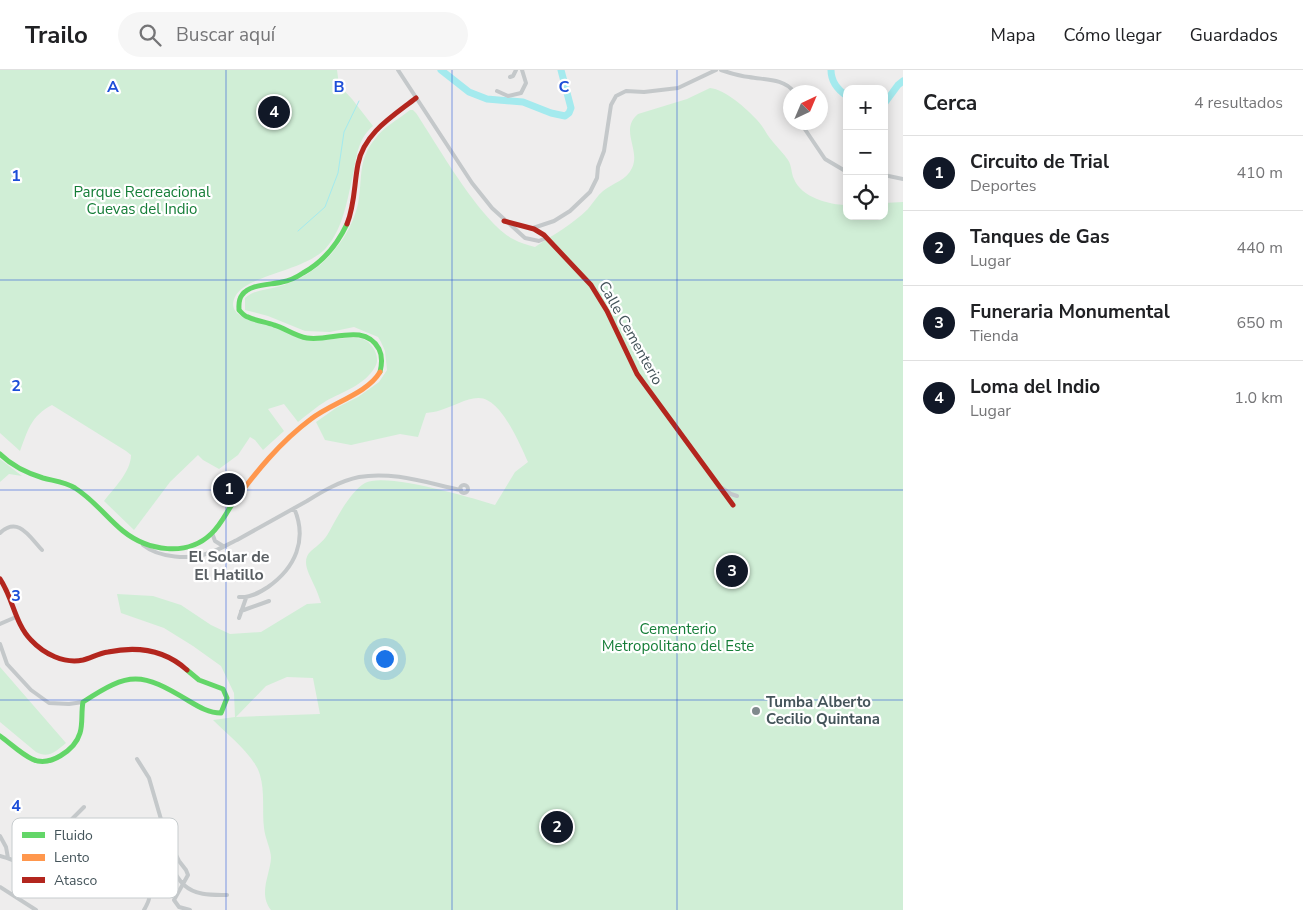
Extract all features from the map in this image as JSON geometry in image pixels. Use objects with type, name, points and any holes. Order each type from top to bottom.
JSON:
[{"type":"street","points":[[398,70],[472,183],[492,208],[504,221],[525,238],[539,241],[546,238]]},
{"type":"street","points":[[510,77],[513,76],[516,70]]},
{"type":"street","points":[[498,91],[508,96],[521,93],[526,83],[522,70]]},
{"type":"street","points":[[504,221],[533,228],[554,221],[570,211],[590,192],[597,178],[598,167],[604,151],[611,105],[616,96],[626,91],[644,92],[678,88],[716,70]]},
{"type":"street","points":[[721,70],[749,78],[780,82],[785,85]]},
{"type":"street","points":[[142,543],[164,549],[179,548],[197,542],[212,534],[264,464],[284,441],[324,409],[371,383],[380,372],[382,362],[380,354],[375,344],[365,336],[347,333],[322,338],[308,338],[272,324],[247,318],[238,310],[238,304],[241,296],[250,288],[287,282],[322,259],[333,248],[345,229],[350,216],[355,196],[357,167],[365,146],[382,123],[416,98]]},
{"type":"street","points":[[805,130],[825,159],[843,170]]},
{"type":"street","points":[[888,176],[903,179]]},
{"type":"street","points":[[529,240],[536,236],[533,228]]},
{"type":"street","name":"Calle Cementerio","points":[[533,228],[570,262],[600,298],[637,374],[733,505]]},
{"type":"street","points":[[0,454],[24,471],[61,482],[76,489],[126,533],[149,550],[163,554],[185,556],[202,555],[223,546],[335,485],[359,477],[404,477],[460,490]]},
{"type":"street","name":"Calle Cementerio","points":[[720,486],[737,496]]},
{"type":"street","points":[[239,596],[246,598],[259,592],[282,576],[290,565],[300,541],[300,529],[294,508]]},
{"type":"street","points":[[0,533],[13,525],[20,527],[42,550]]},
{"type":"street","points":[[212,534],[215,541],[223,546]]},
{"type":"street","points":[[0,579],[9,593],[21,628],[37,646],[61,659],[72,662],[126,649],[156,651],[168,656],[203,682],[218,686],[224,690],[227,699],[226,707],[221,713],[211,713],[152,680],[129,678],[102,688],[83,702],[69,704],[48,703],[31,690],[16,674],[8,664],[0,644]]},
{"type":"street","points":[[239,618],[246,598]]},
{"type":"street","points":[[241,611],[270,601]]},
{"type":"street","points":[[0,624],[16,617]]},
{"type":"street","points":[[0,736],[33,760],[40,762],[51,760],[61,755],[77,740],[80,731],[83,702]]},
{"type":"street","points":[[137,759],[149,778],[161,818]]},
{"type":"street","points":[[73,818],[84,807]]},
{"type":"street","points":[[0,836],[6,847],[8,858]]},
{"type":"street","points":[[0,856],[12,860]]},
{"type":"street","points":[[178,859],[188,875],[178,893]]},
{"type":"street","points":[[178,876],[183,884],[196,892],[208,895],[227,895]]},
{"type":"street","points":[[0,887],[12,895]]},
{"type":"street","points":[[17,898],[36,910]]},
{"type":"street","points":[[144,910],[150,898]]},
{"type":"street","points":[[175,898],[174,900],[179,907],[190,910]]},
{"type":"green space","name":"Parque Recreacional Cuevas del Indio","points":[[0,70],[337,70],[339,85],[373,126],[359,146],[341,221],[326,248],[317,256],[305,262],[252,282],[242,288],[236,295],[233,303],[234,309],[245,318],[275,327],[300,338],[310,340],[363,339],[375,351],[377,363],[375,367],[365,379],[322,403],[298,422],[284,404],[268,409],[284,431],[263,450],[250,437],[238,455],[219,469],[198,455],[170,482],[134,530],[104,501],[128,468],[131,455],[126,451],[52,405],[39,414],[31,424],[20,451],[0,433]]},
{"type":"green space","name":"Cementerio Metropolitano del Este","points":[[710,88],[716,89],[748,110],[786,158],[794,179],[803,191],[824,202],[843,204],[843,220],[888,220],[888,203],[903,202],[903,910],[271,910],[265,898],[271,858],[264,828],[260,775],[253,760],[213,720],[235,717],[234,693],[221,666],[164,628],[121,613],[117,594],[153,596],[181,605],[211,625],[230,634],[261,632],[307,604],[321,603],[307,568],[306,559],[311,551],[325,538],[350,498],[365,483],[376,480],[409,483],[495,505],[515,472],[528,462],[515,434],[502,413],[486,400],[478,398],[464,401],[439,411],[426,413],[418,437],[400,434],[351,445],[325,440],[316,422],[379,382],[387,370],[385,351],[381,342],[378,337],[354,327],[330,332],[305,331],[268,316],[245,310],[245,298],[256,292],[277,287],[302,277],[330,255],[344,238],[354,216],[358,204],[363,163],[369,147],[382,131],[410,110],[416,113],[460,182],[487,216],[500,230],[513,239],[535,247],[576,220],[603,191],[630,172],[634,161],[634,154],[630,127],[638,114],[687,99]],"holes":[[[287,677],[313,678],[320,714],[236,717],[266,686]]]},
{"type":"green space","points":[[0,459],[22,476],[9,474],[0,482]]},
{"type":"green space","points":[[0,667],[66,743],[56,751],[45,755],[36,752],[0,722]]},
{"type":"waterway","points":[[441,70],[469,92],[487,99],[523,102],[551,113],[565,116],[571,108],[561,70]]},
{"type":"waterway","points":[[831,70],[832,78],[843,93]]},
{"type":"waterway","points":[[888,99],[903,81]]},
{"type":"waterway","points":[[298,231],[325,207],[338,173],[344,132],[359,101]]},
{"type":"traffic: fast","points":[[347,224],[334,246],[317,264],[290,280],[260,285],[246,291],[239,302],[239,310],[254,320],[278,326],[298,336],[307,338],[316,339],[346,335],[365,336],[373,341],[379,349],[382,360],[380,372]]},
{"type":"traffic: fast","points":[[0,454],[15,466],[26,471],[75,488],[123,531],[133,538],[156,547],[167,549],[179,548],[191,546],[201,541],[218,527],[233,503]]},
{"type":"traffic: fast","points":[[0,736],[32,759],[46,761],[61,756],[73,746],[80,733],[83,702],[125,680],[147,680],[173,691],[204,709],[221,713],[227,698],[223,689],[199,680],[187,670]]},
{"type":"traffic: slow","points":[[233,503],[289,437],[319,413],[367,386],[380,372]]},
{"type":"traffic: jam","points":[[347,224],[353,202],[358,164],[366,143],[381,126],[416,98]]},
{"type":"traffic: jam","points":[[504,221],[534,229],[544,235],[591,285],[607,311],[637,374],[733,505]]},
{"type":"traffic: jam","points":[[0,579],[26,634],[48,654],[69,661],[76,661],[119,650],[150,651],[169,658],[187,670]]},
{"type":"place","name":"Loma del Indio","points":[[274,112]]},
{"type":"place","name":"Circuito de Trial","points":[[229,489]]},
{"type":"place","name":"Funeraria Monumental","points":[[732,571]]},
{"type":"place","name":"Tumba Alberto Cecilio Quintana","points":[[756,711]]},
{"type":"place","name":"Tanques de Gas","points":[[557,827]]},
{"type":"district","name":"El Solar de El Hatillo","points":[[229,566]]}]
